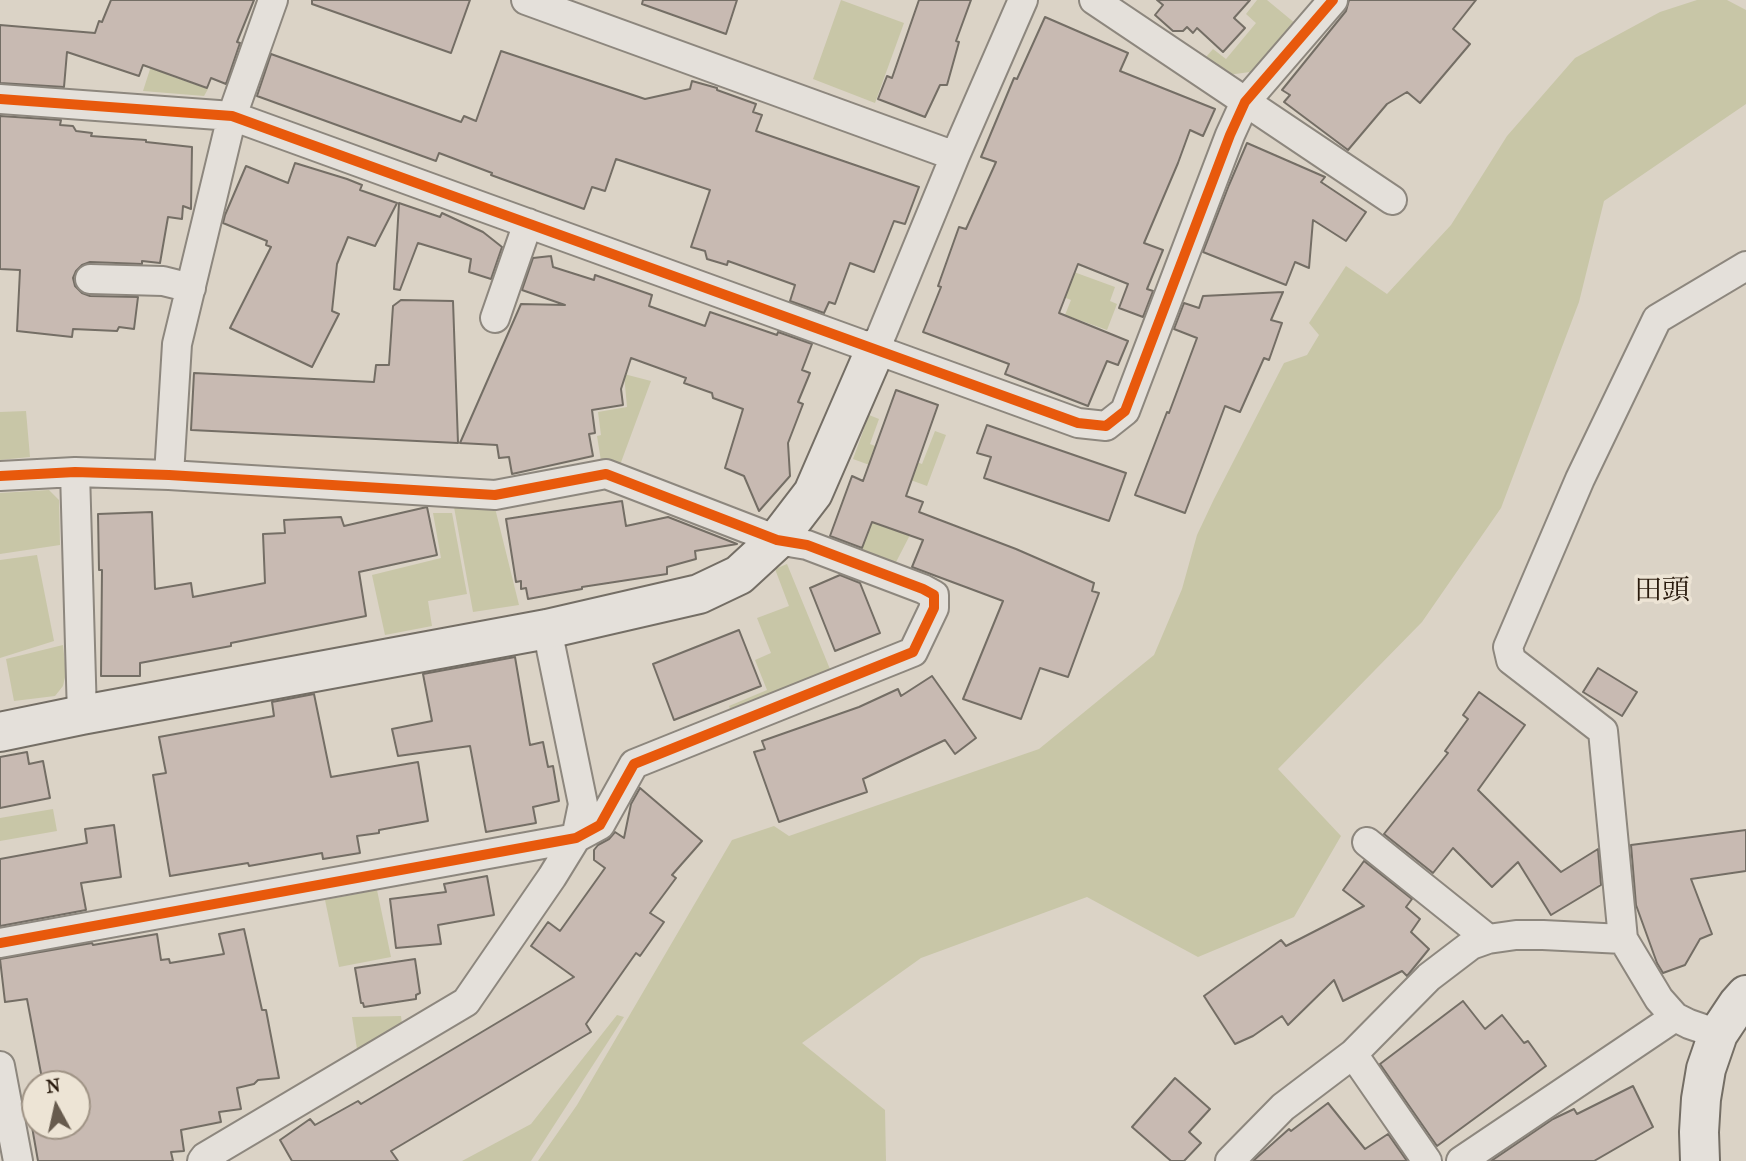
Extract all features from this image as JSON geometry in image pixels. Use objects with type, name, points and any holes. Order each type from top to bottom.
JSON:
[{"type":"street","points":[[169,475],[177,344],[232,116],[273,0]]},
{"type":"street","points":[[526,0],[575,8],[956,156]]},
{"type":"street","points":[[0,732],[547,629],[699,594],[738,575],[777,540],[813,494],[1023,0]]},
{"type":"street","points":[[1094,0],[1392,200]]},
{"type":"street","points":[[0,99],[232,116],[1078,423],[1106,426],[1125,411],[1245,102],[1333,0]]},
{"type":"street","points":[[495,318],[528,223]]},
{"type":"street","points":[[1718,1034],[1675,1017],[1659,999],[1623,939],[1603,731],[1511,660],[1508,647],[1580,479],[1657,319],[1746,266]]},
{"type":"street","points":[[90,279],[163,281],[191,288]]},
{"type":"street","points":[[75,472],[82,715]]},
{"type":"street","points":[[0,476],[75,472],[169,475],[495,495],[606,474],[777,540],[807,545],[923,589],[934,596],[933,608],[914,652],[634,764],[600,825],[576,838],[0,943]]},
{"type":"street","points":[[202,1161],[466,1002],[552,877],[576,838],[583,804],[547,629]]},
{"type":"street","points":[[1367,842],[1488,939]]},
{"type":"street","points":[[1230,1161],[1283,1107],[1353,1054],[1429,976],[1471,945],[1488,939],[1516,935],[1623,939]]},
{"type":"street","points":[[1700,1161],[1701,1099],[1706,1069],[1718,1034],[1746,995]]},
{"type":"street","points":[[1461,1161],[1675,1017]]},
{"type":"street","points":[[1353,1054],[1427,1161]]},
{"type":"street","points":[[0,1066],[18,1161]]},
{"type":"shaded area","points":[[841,0],[904,23],[875,103],[813,79]]},
{"type":"shaded area","points":[[1257,0],[1267,0],[1296,24],[1257,71],[1228,75],[1206,57],[1213,49],[1226,59],[1256,23],[1246,14]]},
{"type":"shaded area","points":[[1697,0],[1727,0],[1746,10],[1746,104],[1604,201],[1579,302],[1501,508],[1422,622],[1278,769],[1341,836],[1294,917],[1198,957],[1087,897],[921,958],[802,1043],[885,1110],[886,1161],[538,1161],[577,1105],[732,840],[774,826],[789,836],[1039,749],[1154,655],[1182,589],[1197,535],[1214,499],[1284,363],[1307,355],[1319,335],[1309,323],[1346,266],[1387,294],[1451,225],[1507,136],[1575,58],[1660,12]]},
{"type":"shaded area","points":[[152,63],[168,75],[208,89],[204,96],[143,91]]},
{"type":"shaded area","points":[[1052,264],[1115,287],[1110,301],[1117,304],[1107,330],[1065,315],[1071,300],[1061,296]]},
{"type":"shaded area","points":[[624,374],[651,381],[620,465],[601,461],[597,436],[601,435],[598,412],[627,407]]},
{"type":"shaded area","points":[[26,411],[30,457],[0,460],[0,412]]},
{"type":"shaded area","points":[[869,415],[879,419],[870,444],[922,464],[935,431],[946,435],[927,486],[853,459]]},
{"type":"shaded area","points":[[49,490],[59,500],[60,545],[0,554],[0,493]]},
{"type":"shaded area","points":[[454,507],[485,510],[495,508],[519,605],[473,612]]},
{"type":"shaded area","points":[[433,513],[452,513],[467,594],[428,601],[432,626],[385,635],[372,575],[441,558]]},
{"type":"shaded area","points":[[872,522],[910,535],[894,566],[861,552]]},
{"type":"shaded area","points":[[37,555],[54,641],[0,658],[0,560]]},
{"type":"shaded area","points":[[787,564],[832,674],[732,714],[729,706],[767,690],[755,660],[771,653],[757,618],[789,606],[775,569]]},
{"type":"shaded area","points":[[63,645],[66,673],[63,686],[55,696],[14,701],[6,659]]},
{"type":"shaded area","points":[[53,809],[57,831],[0,841],[0,818]]},
{"type":"shaded area","points":[[377,890],[391,957],[339,967],[325,900]]},
{"type":"shaded area","points":[[617,1015],[624,1017],[531,1161],[462,1161],[531,1124]]},
{"type":"shaded area","points":[[401,1016],[402,1024],[357,1049],[352,1017]]},
{"type":"building","points":[[111,0],[254,0],[237,42],[240,43],[226,84],[211,78],[207,88],[143,65],[139,76],[67,52],[64,87],[0,83],[0,25],[95,33]]},
{"type":"building","points":[[312,0],[470,0],[451,53],[312,4]]},
{"type":"building","points":[[643,0],[737,0],[726,34],[642,4]]},
{"type":"building","points":[[919,0],[971,0],[956,41],[959,42],[947,85],[940,85],[925,117],[878,99],[887,76],[892,78]]},
{"type":"building","points":[[1157,0],[1250,0],[1234,18],[1245,28],[1223,52],[1197,28],[1193,33],[1187,27],[1183,31],[1173,31],[1155,15],[1163,5]]},
{"type":"building","points":[[1349,0],[1476,0],[1453,29],[1470,44],[1420,103],[1407,92],[1387,104],[1348,150],[1284,102],[1290,95],[1282,90],[1346,11]]},
{"type":"building","points":[[1045,17],[1128,53],[1120,71],[1215,109],[1203,136],[1190,130],[1144,243],[1163,250],[1147,289],[1153,291],[1143,317],[1119,308],[1128,284],[1078,264],[1059,313],[1128,341],[1118,365],[1107,361],[1088,406],[1005,374],[1009,364],[923,332],[941,287],[938,286],[959,227],[966,229],[996,162],[981,157],[1014,78],[1017,79]]},
{"type":"building","points":[[501,51],[645,99],[690,89],[692,81],[717,88],[756,104],[753,112],[762,115],[756,131],[919,187],[905,224],[894,221],[874,272],[850,263],[835,304],[829,302],[824,313],[790,301],[795,285],[728,261],[727,265],[707,259],[705,251],[691,247],[710,190],[616,159],[605,191],[592,187],[584,209],[439,153],[436,161],[257,96],[271,54],[461,122],[464,116],[476,121]]},
{"type":"building","points":[[0,116],[61,120],[60,125],[73,126],[76,131],[92,133],[91,136],[192,147],[191,209],[183,206],[182,219],[168,217],[160,263],[90,262],[82,265],[73,278],[75,286],[90,296],[138,297],[134,329],[73,329],[72,337],[17,331],[20,270],[0,269]]},
{"type":"building","points":[[1247,143],[1325,177],[1321,182],[1366,212],[1346,241],[1313,220],[1309,268],[1295,262],[1286,285],[1203,252]]},
{"type":"building","points":[[295,163],[347,179],[362,185],[360,190],[397,203],[375,246],[348,237],[337,264],[332,311],[339,314],[312,367],[230,328],[271,247],[266,245],[267,241],[223,223],[225,215],[246,166],[288,183]]},
{"type":"building","points":[[399,203],[440,217],[442,213],[483,232],[502,247],[491,279],[469,272],[471,259],[418,243],[400,290],[394,289]]},
{"type":"building","points":[[551,256],[553,267],[594,280],[595,275],[652,295],[649,306],[705,326],[710,312],[812,344],[802,370],[810,373],[798,402],[803,404],[788,443],[790,476],[759,511],[744,476],[725,468],[743,409],[713,398],[712,393],[684,383],[686,378],[631,358],[621,389],[623,405],[592,410],[595,433],[589,434],[593,456],[512,474],[509,457],[499,458],[497,445],[460,443],[521,304],[565,305],[522,290],[533,258]]},
{"type":"building","points":[[1283,292],[1271,320],[1282,323],[1269,360],[1264,358],[1240,412],[1225,406],[1185,513],[1135,495],[1197,338],[1174,329],[1184,303],[1199,308],[1203,296]]},
{"type":"building","points":[[401,300],[453,301],[458,443],[191,430],[194,373],[374,382],[376,365],[389,365],[393,306]]},
{"type":"building","points":[[896,390],[938,405],[906,496],[923,502],[919,512],[1016,549],[1094,583],[1092,591],[1099,593],[1068,677],[1040,668],[1021,719],[963,699],[1003,601],[912,567],[923,540],[872,522],[862,548],[830,536],[852,476],[863,481]]},
{"type":"building","points":[[987,425],[1126,473],[1109,521],[984,478],[991,457],[977,453]]},
{"type":"building","points":[[622,501],[626,526],[668,517],[737,544],[695,551],[696,559],[667,567],[667,574],[582,587],[528,599],[526,588],[521,589],[521,581],[516,582],[506,519]]},
{"type":"building","points":[[427,507],[437,555],[359,572],[366,616],[140,663],[140,676],[101,676],[102,570],[99,570],[98,514],[152,512],[155,589],[191,583],[193,597],[265,583],[263,534],[285,533],[284,520],[341,517],[344,526]]},
{"type":"building","points":[[840,575],[860,583],[880,633],[835,651],[810,588]]},
{"type":"building","points":[[739,630],[761,686],[674,720],[653,664]]},
{"type":"building","points":[[515,657],[530,745],[543,742],[548,767],[553,766],[559,801],[533,807],[536,823],[486,832],[470,746],[398,756],[392,729],[432,721],[423,674]]},
{"type":"building","points":[[1598,668],[1637,692],[1622,716],[1583,692]]},
{"type":"building","points":[[932,676],[976,738],[955,754],[945,740],[863,779],[867,792],[779,822],[754,752],[765,749],[762,741],[859,707],[898,689],[901,696]]},
{"type":"building","points":[[1479,692],[1525,725],[1478,790],[1561,872],[1598,849],[1601,885],[1551,915],[1518,862],[1492,887],[1453,848],[1433,873],[1384,834],[1448,753],[1445,751],[1468,719],[1463,715]]},
{"type":"building","points":[[314,694],[331,777],[418,762],[428,821],[357,836],[360,853],[323,859],[322,853],[170,876],[153,775],[166,773],[159,737],[274,716],[272,702]]},
{"type":"building","points":[[27,752],[29,764],[43,761],[50,798],[0,808],[0,757]]},
{"type":"building","points":[[640,788],[702,841],[672,875],[676,878],[650,913],[664,922],[640,956],[636,953],[586,1024],[591,1032],[391,1151],[398,1161],[292,1161],[280,1140],[310,1119],[315,1125],[358,1101],[361,1104],[574,977],[531,946],[548,922],[560,931],[605,868],[594,860],[594,850],[615,832],[624,838],[631,804]]},
{"type":"building","points":[[114,825],[121,877],[81,883],[86,910],[0,926],[0,859],[87,843],[85,829]]},
{"type":"building","points":[[1746,830],[1746,871],[1691,879],[1712,934],[1700,939],[1685,965],[1663,973],[1636,905],[1631,845]]},
{"type":"building","points":[[1364,861],[1412,899],[1406,907],[1420,919],[1411,932],[1429,949],[1407,976],[1402,971],[1343,1001],[1334,980],[1288,1025],[1282,1016],[1253,1036],[1235,1044],[1204,996],[1281,940],[1286,946],[1364,906],[1343,890]]},
{"type":"building","points":[[487,876],[494,915],[438,925],[441,944],[396,948],[390,899],[446,892],[444,884]]},
{"type":"building","points":[[244,929],[262,1010],[266,1010],[279,1078],[258,1080],[254,1084],[237,1088],[241,1109],[219,1112],[221,1122],[181,1130],[184,1151],[171,1152],[173,1161],[38,1161],[34,1140],[91,1140],[91,1070],[40,1070],[27,999],[5,1002],[0,959],[157,934],[161,960],[169,959],[170,963],[224,954],[219,934]]},
{"type":"building","points":[[415,959],[420,993],[416,995],[416,999],[364,1007],[355,968]]},
{"type":"building","points":[[1463,1001],[1485,1029],[1502,1015],[1524,1043],[1528,1041],[1546,1066],[1437,1146],[1380,1064]]},
{"type":"building","points":[[1175,1078],[1210,1109],[1189,1132],[1201,1143],[1184,1161],[1171,1161],[1132,1127]]},
{"type":"building","points":[[1633,1086],[1653,1127],[1594,1161],[1491,1161],[1553,1119],[1574,1109],[1577,1114]]},
{"type":"building","points":[[1328,1103],[1365,1149],[1388,1134],[1407,1161],[1253,1161],[1289,1129],[1291,1131]]},
{"type":"cycle path","points":[[0,99],[232,116],[1078,423],[1106,426],[1125,411],[1245,102],[1333,0]]},
{"type":"cycle path","points":[[0,476],[75,472],[169,475],[495,495],[606,474],[777,540],[807,545],[934,595],[934,608],[913,652],[634,764],[600,825],[576,838],[0,943]]},
{"type":"district","name":"田頭","points":[[1662,592]]}]
